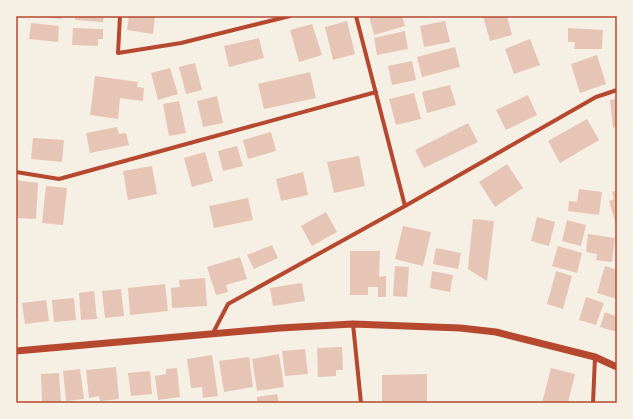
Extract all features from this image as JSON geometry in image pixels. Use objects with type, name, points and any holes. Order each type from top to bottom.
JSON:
[{"type":"street","points":[[120,16],[118,53],[181,43],[290,16]]},
{"type":"street","points":[[356,16],[405,206]]},
{"type":"street","points":[[213,334],[228,304],[405,206],[596,97],[617,90]]},
{"type":"street","points":[[16,172],[59,178],[376,92]]},
{"type":"street","points":[[353,324],[361,403]]},
{"type":"street","points":[[16,351],[280,328],[353,324],[460,328],[496,332],[594,357],[617,367]]},
{"type":"street","points":[[594,357],[594,403]]},
{"type":"building","points":[[39,16],[63,16],[62,19]]},
{"type":"building","points":[[75,16],[104,16],[103,22],[75,20]]},
{"type":"building","points":[[129,16],[155,17],[153,34],[127,30]]},
{"type":"building","points":[[369,16],[402,16],[405,26],[374,35]]},
{"type":"building","points":[[483,16],[507,16],[512,35],[490,41]]},
{"type":"building","points":[[347,21],[355,54],[333,60],[325,27]]},
{"type":"building","points":[[445,21],[450,42],[424,47],[420,26]]},
{"type":"building","points":[[31,23],[59,26],[58,42],[29,39]]},
{"type":"building","points":[[312,24],[322,55],[299,62],[290,30]]},
{"type":"building","points":[[73,28],[103,29],[103,39],[98,39],[98,46],[72,45]]},
{"type":"building","points":[[568,28],[603,30],[602,49],[574,49],[575,42],[568,42]]},
{"type":"building","points":[[405,31],[408,49],[377,55],[374,38]]},
{"type":"building","points":[[259,38],[264,58],[229,67],[224,46]]},
{"type":"building","points":[[530,39],[540,65],[514,74],[505,49]]},
{"type":"building","points":[[455,47],[460,67],[422,77],[417,57]]},
{"type":"building","points":[[597,55],[606,84],[580,93],[571,64]]},
{"type":"building","points":[[412,61],[416,80],[392,85],[388,66]]},
{"type":"building","points":[[195,63],[202,90],[186,94],[179,67]]},
{"type":"building","points":[[170,68],[178,94],[158,100],[151,73]]},
{"type":"building","points":[[310,72],[316,98],[264,109],[258,84]]},
{"type":"building","points":[[95,76],[138,82],[137,87],[144,88],[143,101],[120,98],[118,119],[90,115]]},
{"type":"building","points":[[450,85],[456,105],[427,113],[422,92]]},
{"type":"building","points":[[414,93],[421,119],[396,125],[389,99]]},
{"type":"building","points":[[528,95],[537,115],[506,130],[496,110]]},
{"type":"building","points":[[217,96],[223,123],[203,127],[197,101]]},
{"type":"building","points":[[617,99],[617,127],[613,128],[610,100]]},
{"type":"building","points":[[179,101],[186,133],[169,136],[163,104]]},
{"type":"building","points":[[587,119],[599,140],[560,163],[548,141]]},
{"type":"building","points":[[468,123],[478,142],[424,168],[415,150]]},
{"type":"building","points":[[117,127],[119,134],[126,133],[129,145],[90,153],[86,133]]},
{"type":"building","points":[[271,132],[276,151],[248,159],[243,140]]},
{"type":"building","points":[[33,138],[64,140],[62,162],[31,159]]},
{"type":"building","points":[[237,146],[243,166],[223,171],[218,151]]},
{"type":"building","points":[[205,152],[213,181],[192,187],[184,158]]},
{"type":"building","points":[[359,156],[365,186],[334,193],[327,162]]},
{"type":"building","points":[[507,164],[523,188],[495,207],[479,182]]},
{"type":"building","points":[[152,166],[157,194],[128,200],[123,171]]},
{"type":"building","points":[[303,172],[308,195],[281,201],[276,179]]},
{"type":"building","points":[[16,180],[38,183],[36,219],[16,218]]},
{"type":"building","points":[[46,186],[67,188],[63,225],[42,223]]},
{"type":"building","points":[[579,189],[602,192],[599,215],[568,211],[569,201],[577,202]]},
{"type":"building","points":[[617,190],[617,228],[609,201],[614,199],[612,192]]},
{"type":"building","points":[[248,198],[253,220],[214,228],[209,206]]},
{"type":"building","points":[[326,212],[337,232],[312,246],[301,226]]},
{"type":"building","points":[[537,217],[555,222],[549,246],[531,241]]},
{"type":"building","points":[[473,219],[494,221],[487,281],[468,269]]},
{"type":"building","points":[[567,220],[586,225],[581,246],[562,241]]},
{"type":"building","points":[[403,226],[431,232],[423,266],[395,259]]},
{"type":"building","points":[[588,234],[615,238],[612,262],[596,260],[597,254],[586,252]]},
{"type":"building","points":[[272,245],[278,258],[254,269],[247,255]]},
{"type":"building","points":[[558,246],[582,253],[577,273],[552,266]]},
{"type":"building","points":[[436,248],[461,253],[458,269],[433,264]]},
{"type":"building","points":[[350,251],[380,251],[379,277],[386,276],[386,297],[378,297],[378,287],[368,287],[368,295],[350,295]]},
{"type":"building","points":[[240,257],[247,279],[226,285],[228,292],[216,295],[207,267]]},
{"type":"building","points":[[395,266],[409,267],[407,297],[393,296]]},
{"type":"building","points":[[605,266],[617,270],[617,299],[597,293]]},
{"type":"building","points":[[432,271],[453,275],[450,292],[430,288]]},
{"type":"building","points":[[556,271],[572,276],[563,309],[547,304]]},
{"type":"building","points":[[205,278],[207,306],[172,308],[171,288],[180,287],[179,280]]},
{"type":"building","points":[[302,283],[305,301],[273,306],[270,288]]},
{"type":"building","points":[[165,284],[168,311],[130,315],[128,288]]},
{"type":"building","points":[[121,289],[124,316],[105,318],[102,291]]},
{"type":"building","points":[[94,291],[97,319],[81,320],[79,293]]},
{"type":"building","points":[[586,297],[604,303],[596,325],[579,320]]},
{"type":"building","points":[[74,298],[76,320],[54,322],[52,300]]},
{"type":"building","points":[[46,300],[49,321],[25,324],[22,303]]},
{"type":"building","points":[[617,311],[617,332],[600,327],[605,312],[615,316]]},
{"type":"building","points":[[342,347],[343,370],[336,370],[336,376],[318,377],[317,348]]},
{"type":"building","points":[[305,349],[308,374],[285,376],[282,351]]},
{"type":"building","points":[[279,354],[284,387],[257,391],[252,359]]},
{"type":"building","points":[[212,355],[218,396],[203,398],[202,387],[191,388],[187,359]]},
{"type":"building","points":[[249,357],[253,387],[224,392],[219,361]]},
{"type":"building","points":[[116,367],[119,399],[100,401],[99,396],[89,398],[86,370]]},
{"type":"building","points":[[177,368],[180,397],[158,400],[155,376],[166,374],[166,369]]},
{"type":"building","points":[[551,368],[575,374],[568,403],[542,403]]},
{"type":"building","points":[[80,369],[84,399],[66,401],[63,371]]},
{"type":"building","points":[[150,371],[152,394],[131,396],[128,373]]},
{"type":"building","points":[[59,373],[61,403],[42,403],[41,374]]},
{"type":"building","points":[[427,374],[427,403],[382,403],[382,375]]},
{"type":"building","points":[[277,394],[279,403],[257,403],[257,397]]}]
